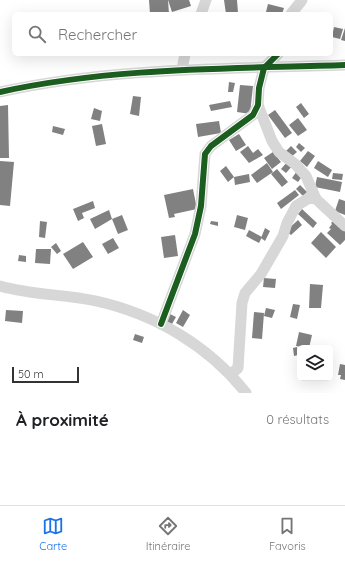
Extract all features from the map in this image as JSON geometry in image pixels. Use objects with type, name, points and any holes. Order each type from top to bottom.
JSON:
[{"type":"street","points":[[202,12],[206,0]]},
{"type":"street","points":[[293,12],[302,0]]},
{"type":"street","points":[[182,69],[185,56]]},
{"type":"street","points":[[161,324],[195,234],[202,206],[205,154],[211,146],[254,115],[258,106],[259,88],[264,68],[276,56]]},
{"type":"street","points":[[0,92],[44,82],[182,69],[345,65]]},
{"type":"street","points":[[258,106],[272,141],[279,152],[295,164],[306,176],[316,199],[345,226]]},
{"type":"street","points":[[231,374],[238,368],[242,303],[245,294],[261,274],[283,236],[287,222],[296,206],[309,198],[316,199]]},
{"type":"street","points":[[0,286],[16,290],[96,301],[119,307],[161,324],[193,342],[231,374],[246,393]]},
{"type":"building","points":[[149,0],[168,0],[169,12],[150,12]]},
{"type":"building","points":[[168,0],[189,0],[191,6],[172,12]]},
{"type":"building","points":[[224,0],[237,0],[238,12],[226,12]]},
{"type":"building","points":[[268,4],[284,8],[283,12],[266,12]]},
{"type":"building","points":[[334,27],[343,29],[340,39],[333,37]]},
{"type":"building","points":[[345,28],[345,41],[341,40]]},
{"type":"building","points":[[229,82],[235,83],[233,92],[228,92]]},
{"type":"building","points":[[240,85],[253,86],[250,114],[237,112]]},
{"type":"building","points":[[133,96],[141,97],[139,116],[130,114]]},
{"type":"building","points":[[230,101],[232,107],[211,111],[209,105]]},
{"type":"building","points":[[301,103],[309,114],[304,118],[296,107]]},
{"type":"building","points":[[8,105],[9,158],[0,158],[0,106]]},
{"type":"building","points":[[94,108],[102,111],[100,121],[91,119]]},
{"type":"building","points":[[275,110],[292,133],[285,138],[268,115]]},
{"type":"building","points":[[298,118],[307,130],[298,136],[289,125]]},
{"type":"building","points":[[219,121],[221,133],[198,137],[196,124]]},
{"type":"building","points":[[102,124],[106,144],[96,146],[92,126]]},
{"type":"building","points":[[53,126],[65,129],[63,135],[52,132]]},
{"type":"building","points":[[239,134],[246,145],[236,151],[229,140]]},
{"type":"building","points":[[299,143],[305,148],[301,152],[296,147]]},
{"type":"building","points":[[248,146],[253,153],[258,149],[263,155],[249,163],[240,152]]},
{"type":"building","points":[[291,146],[297,152],[290,158],[285,152]]},
{"type":"building","points":[[308,151],[315,156],[307,167],[300,161]]},
{"type":"building","points":[[273,152],[281,162],[272,169],[264,158]]},
{"type":"building","points":[[0,161],[14,162],[10,206],[0,205]]},
{"type":"building","points":[[288,161],[293,165],[286,173],[281,169]]},
{"type":"building","points":[[318,161],[332,170],[328,177],[314,168]]},
{"type":"building","points":[[267,163],[273,172],[257,183],[251,175]]},
{"type":"building","points":[[226,166],[234,177],[228,182],[220,171]]},
{"type":"building","points":[[277,169],[288,182],[282,187],[271,174]]},
{"type":"building","points":[[297,171],[303,175],[298,182],[292,178]]},
{"type":"building","points":[[333,173],[343,174],[342,180],[332,179]]},
{"type":"building","points":[[249,174],[250,182],[235,185],[234,177]]},
{"type":"building","points":[[317,177],[342,182],[340,192],[315,187]]},
{"type":"building","points":[[300,185],[307,192],[303,196],[296,189]]},
{"type":"building","points":[[193,189],[197,209],[174,214],[175,217],[169,218],[164,195]]},
{"type":"building","points":[[295,190],[299,195],[281,209],[277,203]]},
{"type":"building","points":[[339,199],[345,201],[345,215],[335,211]]},
{"type":"building","points":[[93,201],[95,208],[82,213],[84,218],[78,221],[73,209]]},
{"type":"building","points":[[302,209],[317,223],[313,228],[298,214]]},
{"type":"building","points":[[109,210],[112,219],[95,229],[90,219]]},
{"type":"building","points":[[122,215],[128,230],[118,234],[112,219]]},
{"type":"building","points":[[237,215],[248,218],[245,230],[234,227]]},
{"type":"building","points":[[335,219],[345,229],[345,240],[340,245],[327,233],[331,229],[329,228],[332,224],[331,223]]},
{"type":"building","points":[[298,220],[302,225],[291,235],[286,231]]},
{"type":"building","points":[[40,221],[47,222],[45,238],[39,237]]},
{"type":"building","points":[[211,221],[218,222],[218,226],[210,224]]},
{"type":"building","points":[[265,228],[270,231],[265,241],[261,238]]},
{"type":"building","points":[[249,230],[262,237],[259,243],[246,236]]},
{"type":"building","points":[[321,232],[336,247],[326,258],[311,243]]},
{"type":"building","points":[[175,235],[178,256],[164,258],[161,237]]},
{"type":"building","points":[[113,238],[119,248],[108,254],[102,244]]},
{"type":"building","points":[[83,242],[93,257],[73,269],[63,254]]},
{"type":"building","points":[[56,243],[61,251],[57,254],[51,247]]},
{"type":"building","points":[[36,249],[51,249],[50,264],[35,263]]},
{"type":"building","points":[[19,255],[26,256],[26,262],[18,261]]},
{"type":"building","points":[[264,278],[276,279],[275,288],[263,287]]},
{"type":"building","points":[[310,284],[323,285],[321,308],[309,308]]},
{"type":"building","points":[[293,304],[300,305],[297,319],[290,317]]},
{"type":"building","points":[[266,308],[275,310],[272,318],[264,316]]},
{"type":"building","points":[[6,310],[23,311],[22,323],[5,321]]},
{"type":"building","points":[[183,310],[190,315],[183,327],[176,323]]},
{"type":"building","points":[[254,312],[264,313],[262,339],[252,338]]},
{"type":"building","points":[[170,314],[176,317],[172,324],[166,321]]},
{"type":"building","points":[[299,332],[312,335],[310,345],[296,346]]},
{"type":"building","points":[[135,334],[144,337],[142,343],[133,340]]},
{"type":"building","points":[[297,347],[297,355],[294,356],[293,348]]},
{"type":"building","points":[[340,364],[345,365],[345,380],[340,379],[341,375],[338,375]]},
{"type":"cycle path","points":[[161,324],[195,234],[201,206],[205,154],[211,146],[253,115],[258,105],[259,88],[264,68],[276,56]]},
{"type":"cycle path","points":[[0,92],[85,78],[128,74],[215,69],[345,65]]}]
